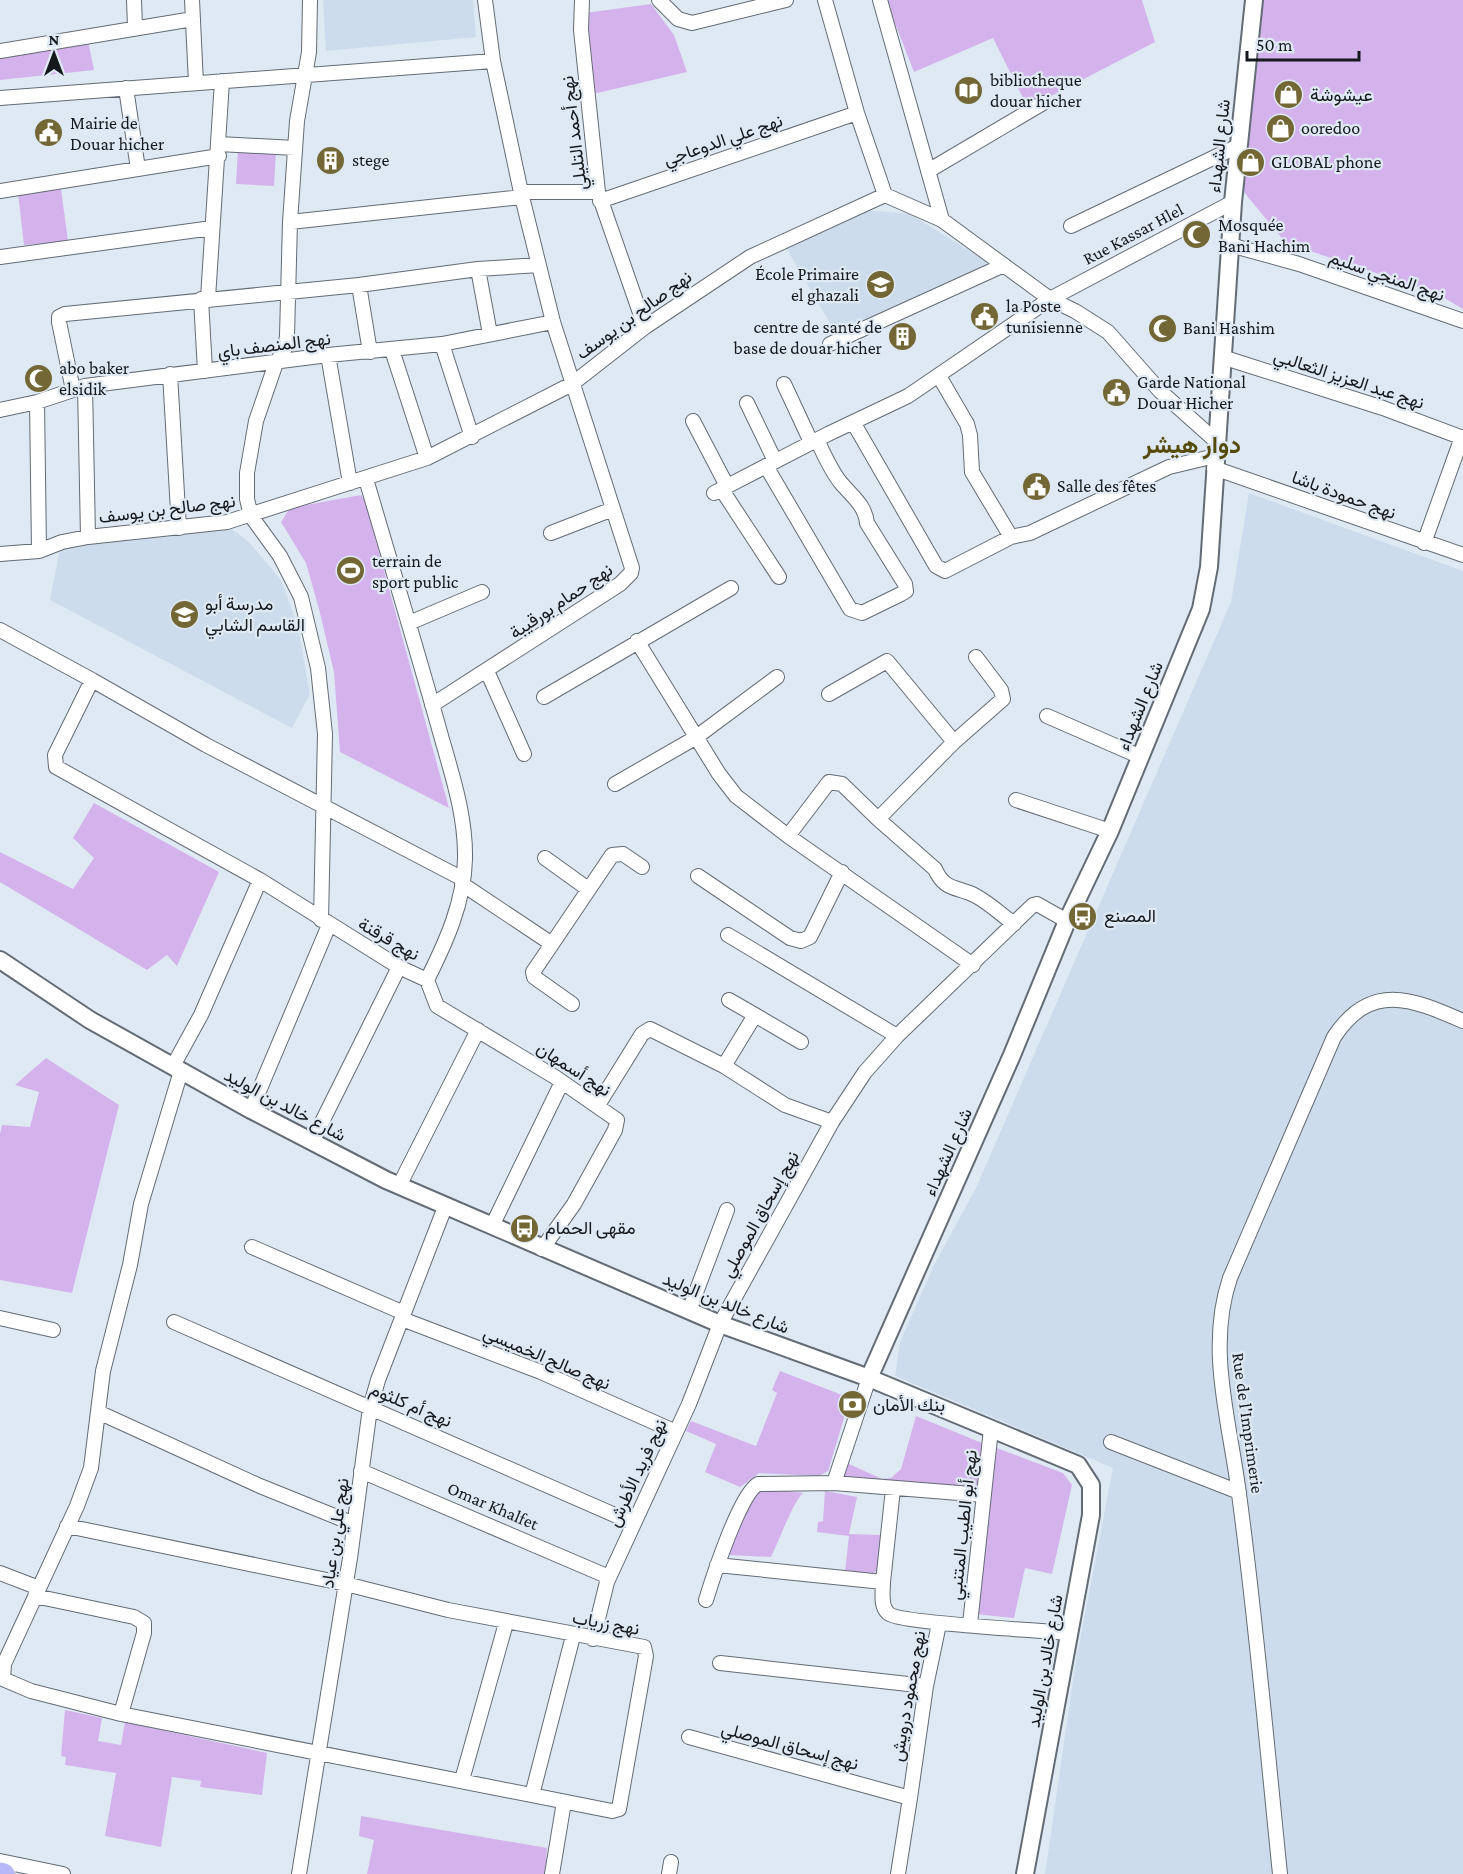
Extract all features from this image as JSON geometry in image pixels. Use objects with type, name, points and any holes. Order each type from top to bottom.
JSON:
[{"type":"main road","points":[[0,1873],[4,1874]]},
{"type":"street","points":[[134,0],[135,27]]},
{"type":"street","points":[[192,0],[196,83]]},
{"type":"street","points":[[251,1110],[325,922],[324,705],[306,615],[291,574],[251,516],[247,499],[250,449],[256,421],[276,363],[285,348],[295,148],[303,76],[309,52],[310,0]]},
{"type":"street","name":"نهج حمام بورقيبة","points":[[432,705],[487,671],[627,578],[631,573],[631,564],[553,322],[521,194],[494,61],[485,0]]},
{"type":"street","name":"نهج أحمد التليلي","points":[[582,0],[581,30],[599,197],[645,327]]},
{"type":"street","points":[[659,0],[673,16],[692,23],[786,0]]},
{"type":"street","points":[[825,0],[857,112],[885,195],[942,220],[1050,299],[1075,311],[1108,332],[1215,455],[1169,467],[1030,533],[1011,537],[951,569],[939,569],[853,422]]},
{"type":"street","points":[[880,0],[942,220]]},
{"type":"street","name":"شارع الشهداء","points":[[869,1378],[1007,1066],[1067,921],[1110,831],[1201,609],[1206,589],[1233,202],[1254,0]]},
{"type":"street","points":[[0,51],[193,19]]},
{"type":"street","points":[[0,98],[494,61]]},
{"type":"street","points":[[205,371],[205,299],[219,150],[222,81]]},
{"type":"street","points":[[126,88],[138,169]]},
{"type":"street","points":[[928,171],[1043,103]]},
{"type":"street","name":"نهج علي الدوعاجي","points":[[290,222],[521,194],[599,197],[857,112]]},
{"type":"street","points":[[1071,226],[1238,146]]},
{"type":"street","points":[[0,191],[138,169],[219,150],[295,148]]},
{"type":"street","name":"نهج صالح بن يوسف","points":[[0,554],[39,551],[88,537],[226,522],[251,516],[427,458],[572,384],[645,327],[750,256],[885,195]]},
{"type":"street","name":"Rue Kassar Hlel","points":[[721,490],[770,463],[908,396],[1050,299],[1233,202]]},
{"type":"street","points":[[0,256],[212,228]]},
{"type":"street","name":"نهج المنجي سليم","points":[[1230,245],[1299,264],[1463,321]]},
{"type":"street","points":[[88,537],[79,388],[59,322],[61,315],[360,285],[478,269],[539,264]]},
{"type":"street","points":[[830,344],[1004,266]]},
{"type":"street","points":[[478,269],[490,333]]},
{"type":"street","points":[[360,285],[370,352]]},
{"type":"street","name":"نهج المنصف باي","points":[[0,410],[37,402],[79,388],[170,374],[442,344],[553,322]]},
{"type":"street","points":[[442,344],[472,437]]},
{"type":"street","points":[[392,350],[427,458]]},
{"type":"street","points":[[328,355],[350,483]]},
{"type":"street","name":"نهج عبد العزيز الثعالبي","points":[[1222,357],[1383,408],[1462,437]]},
{"type":"street","points":[[170,374],[179,528]]},
{"type":"street","points":[[939,376],[967,424],[970,435],[972,472],[1011,537]]},
{"type":"street","points":[[747,403],[770,463],[850,609],[862,613],[901,594],[907,587],[867,523],[866,514],[852,493],[840,482],[814,441],[784,384]]},
{"type":"street","points":[[37,402],[39,551]]},
{"type":"street","points":[[693,421],[721,490],[779,577]]},
{"type":"street","points":[[1424,543],[1462,437]]},
{"type":"street","name":"نهج حمودة باشا","points":[[1215,455],[1424,543],[1463,555]]},
{"type":"street","name":"نهج قرقنة","points":[[92,680],[55,755],[56,767],[260,880],[399,967],[427,980],[452,927],[463,881],[463,822],[409,623],[366,479]]},
{"type":"street","points":[[551,533],[613,509]]},
{"type":"street","points":[[543,697],[731,588]]},
{"type":"street","points":[[409,623],[482,592]]},
{"type":"street","points":[[0,630],[206,745],[463,881],[552,944]]},
{"type":"street","points":[[637,641],[695,738],[736,796],[788,836],[974,965]]},
{"type":"street","points":[[878,819],[954,742],[1003,699],[1003,693],[976,657]]},
{"type":"street","points":[[829,694],[887,661],[954,742]]},
{"type":"street","points":[[487,671],[524,754]]},
{"type":"street","points":[[615,784],[695,738],[777,677]]},
{"type":"street","points":[[1047,716],[1140,757]]},
{"type":"street","points":[[788,836],[829,782],[842,784],[878,819],[935,868],[938,876],[951,888],[975,895],[1014,924]]},
{"type":"street","points":[[1016,800],[1110,831]]},
{"type":"street","points":[[572,1004],[534,977],[533,972],[588,889],[615,854],[623,854],[642,867]]},
{"type":"street","points":[[545,858],[588,889]]},
{"type":"street","points":[[698,876],[790,938],[801,941],[810,937],[842,872]]},
{"type":"street","points":[[260,880],[177,1069],[147,1179],[122,1298],[103,1371],[94,1458],[67,1526],[4,1665],[3,1679],[25,1689],[121,1714],[564,1802],[552,1874]]},
{"type":"street","name":"نهج إسحاق الموصلي","points":[[720,1324],[832,1122],[861,1078],[897,1036],[974,965],[1035,904],[1067,921]]},
{"type":"street","points":[[728,935],[897,1036]]},
{"type":"street","name":"شارع خالد بن الوليد","points":[[0,960],[90,1020],[251,1110],[399,1186],[720,1324],[869,1378],[1072,1461],[1083,1470],[1091,1485],[1091,1515],[1025,1874]]},
{"type":"street","points":[[312,1142],[399,967]]},
{"type":"street","name":"نهج أسمهان","points":[[427,980],[437,1006],[616,1117],[615,1130],[574,1204],[542,1249]]},
{"type":"street","name":"Rue de l'Imprimerie","points":[[1280,1874],[1239,1492],[1222,1392],[1220,1315],[1230,1278],[1341,1025],[1358,1011],[1384,999],[1412,1001],[1463,1021]]},
{"type":"street","points":[[729,1000],[801,1042]]},
{"type":"street","points":[[724,1066],[755,1015]]},
{"type":"street","points":[[598,1105],[646,1029],[653,1030],[724,1066],[785,1105],[832,1122]]},
{"type":"street","points":[[399,1186],[478,1030]]},
{"type":"street","points":[[492,1226],[562,1082]]},
{"type":"street","name":"نهج علي بن عياد","points":[[299,1874],[346,1584],[370,1408],[445,1207]]},
{"type":"street","points":[[689,1311],[727,1210]]},
{"type":"street","name":"نهج صالح الخميسي","points":[[252,1247],[403,1316],[541,1372],[676,1432]]},
{"type":"street","points":[[0,1318],[53,1330]]},
{"type":"street","name":"نهج أم كلثوم","points":[[174,1322],[633,1523]]},
{"type":"street","name":"نهج فريد الأطرش","points":[[593,1639],[609,1577],[676,1432],[720,1324]]},
{"type":"street","points":[[834,1483],[869,1378]]},
{"type":"street","points":[[98,1413],[260,1486],[354,1524]]},
{"type":"street","name":"نهج أبو الطيب المتنبي","points":[[970,1624],[991,1429]]},
{"type":"street","points":[[1111,1442],[1239,1492]]},
{"type":"street","name":"Omar Khalfet","points":[[362,1471],[609,1577]]},
{"type":"street","points":[[706,1600],[717,1565],[755,1485],[834,1483],[893,1490],[984,1495]]},
{"type":"street","points":[[893,1490],[883,1582],[883,1603],[888,1614],[939,1624]]},
{"type":"street","name":"نهج زرياب","points":[[67,1526],[346,1584],[506,1623],[573,1636],[637,1644],[646,1650],[619,1809],[612,1811],[564,1802]]},
{"type":"street","points":[[717,1565],[883,1582]]},
{"type":"street","points":[[0,1573],[37,1592],[134,1617],[144,1623],[144,1633],[121,1714]]},
{"type":"street","points":[[462,1780],[506,1623]]},
{"type":"street","name":"نهج محمود درويش","points":[[910,1798],[926,1686],[939,1624],[970,1624],[1070,1634]]},
{"type":"street","points":[[532,1795],[573,1636]]},
{"type":"street","points":[[720,1663],[926,1686]]},
{"type":"street","name":"نهج إسحاق الموصلي","points":[[689,1737],[910,1798]]},
{"type":"street","points":[[898,1874],[910,1798]]},
{"type":"street","points":[[0,1861],[63,1874]]},
{"type":"shaded area","points":[[323,0],[473,0],[476,37],[326,51]]},
{"type":"shaded area","points":[[886,0],[1142,0],[1155,42],[1028,108],[993,38],[914,72]]},
{"type":"shaded area","points":[[1260,0],[1463,0],[1463,309],[1436,293],[1286,243],[1243,191]]},
{"type":"shaded area","points":[[651,4],[674,35],[687,72],[593,94],[585,13]]},
{"type":"shaded area","points":[[88,41],[94,70],[0,80],[0,58]]},
{"type":"shaded area","points":[[238,149],[276,152],[274,186],[236,184]]},
{"type":"shaded area","points":[[61,189],[68,241],[24,245],[18,193]]},
{"type":"shaded area","name":"École Primaire el ghazali","points":[[866,210],[910,214],[994,266],[837,335],[785,246]]},
{"type":"shaded area","points":[[1249,493],[1463,571],[1463,1874],[1045,1874],[1075,1666],[1113,1468],[895,1376],[900,1342],[934,1265],[976,1188],[1231,602]]},
{"type":"shaded area","name":"terrain de sport public","points":[[361,495],[365,501],[449,808],[340,752],[334,672],[319,609],[306,563],[281,522],[290,508]]},
{"type":"shaded area","name":"مدرسة أبو القاسم الشابي","points":[[218,519],[249,542],[281,580],[298,627],[310,694],[292,728],[50,600],[61,543]]},
{"type":"shaded area","points":[[94,803],[219,872],[177,966],[167,955],[147,970],[0,882],[0,852],[73,889],[94,858],[73,838]]},
{"type":"shaded area","points":[[46,1058],[119,1105],[72,1293],[0,1280],[0,1134],[2,1125],[30,1127],[39,1092],[15,1085]]},
{"type":"shaded area","points":[[780,1371],[850,1398],[828,1471],[819,1476],[759,1473],[740,1487],[705,1472],[716,1444],[686,1431],[691,1421],[756,1446],[777,1393],[772,1390]]},
{"type":"shaded area","points":[[916,1416],[982,1443],[977,1491],[844,1478],[847,1463],[882,1479],[891,1478],[901,1469]]},
{"type":"shaded area","points":[[994,1447],[1063,1473],[1072,1485],[1052,1574],[1025,1568],[1014,1618],[974,1614]]},
{"type":"shaded area","points":[[760,1488],[803,1493],[771,1557],[728,1555],[742,1514]]},
{"type":"shaded area","points":[[825,1491],[857,1497],[849,1534],[883,1535],[878,1570],[862,1575],[845,1572],[849,1536],[817,1532],[818,1522],[823,1521]]},
{"type":"shaded area","points":[[65,1710],[102,1718],[98,1741],[121,1745],[125,1722],[267,1753],[262,1795],[200,1787],[201,1781],[172,1777],[161,1847],[105,1836],[116,1773],[65,1765],[66,1757],[61,1756]]},
{"type":"shaded area","points":[[361,1816],[547,1848],[545,1874],[367,1874],[374,1840],[359,1836]]},
{"type":"place","name":"bibliotheque douar hicher","points":[[969,90]]},
{"type":"place","name":"عيشوشة","points":[[1289,95]]},
{"type":"place","name":"ooredoo","points":[[1280,128]]},
{"type":"place","name":"Mairie de Douar hicher","points":[[49,133]]},
{"type":"place","name":"stege","points":[[331,160]]},
{"type":"place","name":"GLOBAL phone","points":[[1250,162]]},
{"type":"place","name":"Mosquée Bani Hachim","points":[[1197,235]]},
{"type":"place","name":"École Primaire el ghazali","points":[[880,284]]},
{"type":"place","name":"la Poste tunisienne","points":[[985,316]]},
{"type":"place","name":"Bani Hashim","points":[[1162,328]]},
{"type":"place","name":"centre de santé de base de douar hicher","points":[[903,337]]},
{"type":"place","name":"abo baker elsidik","points":[[38,378]]},
{"type":"place","name":"Garde National Douar Hicher","points":[[1116,392]]},
{"type":"place","name":"Salle des fêtes","points":[[1036,486]]},
{"type":"place","name":"terrain de sport public","points":[[351,571]]},
{"type":"place","name":"مدرسة أبو القاسم الشابي","points":[[184,614]]},
{"type":"place","name":"المصنع","points":[[1083,916]]},
{"type":"place","name":"مقهى الحمام","points":[[524,1228]]},
{"type":"place","name":"بنك الأمان","points":[[852,1405]]},
{"type":"district","name":"دوار هيشر","points":[[1192,445]]}]
